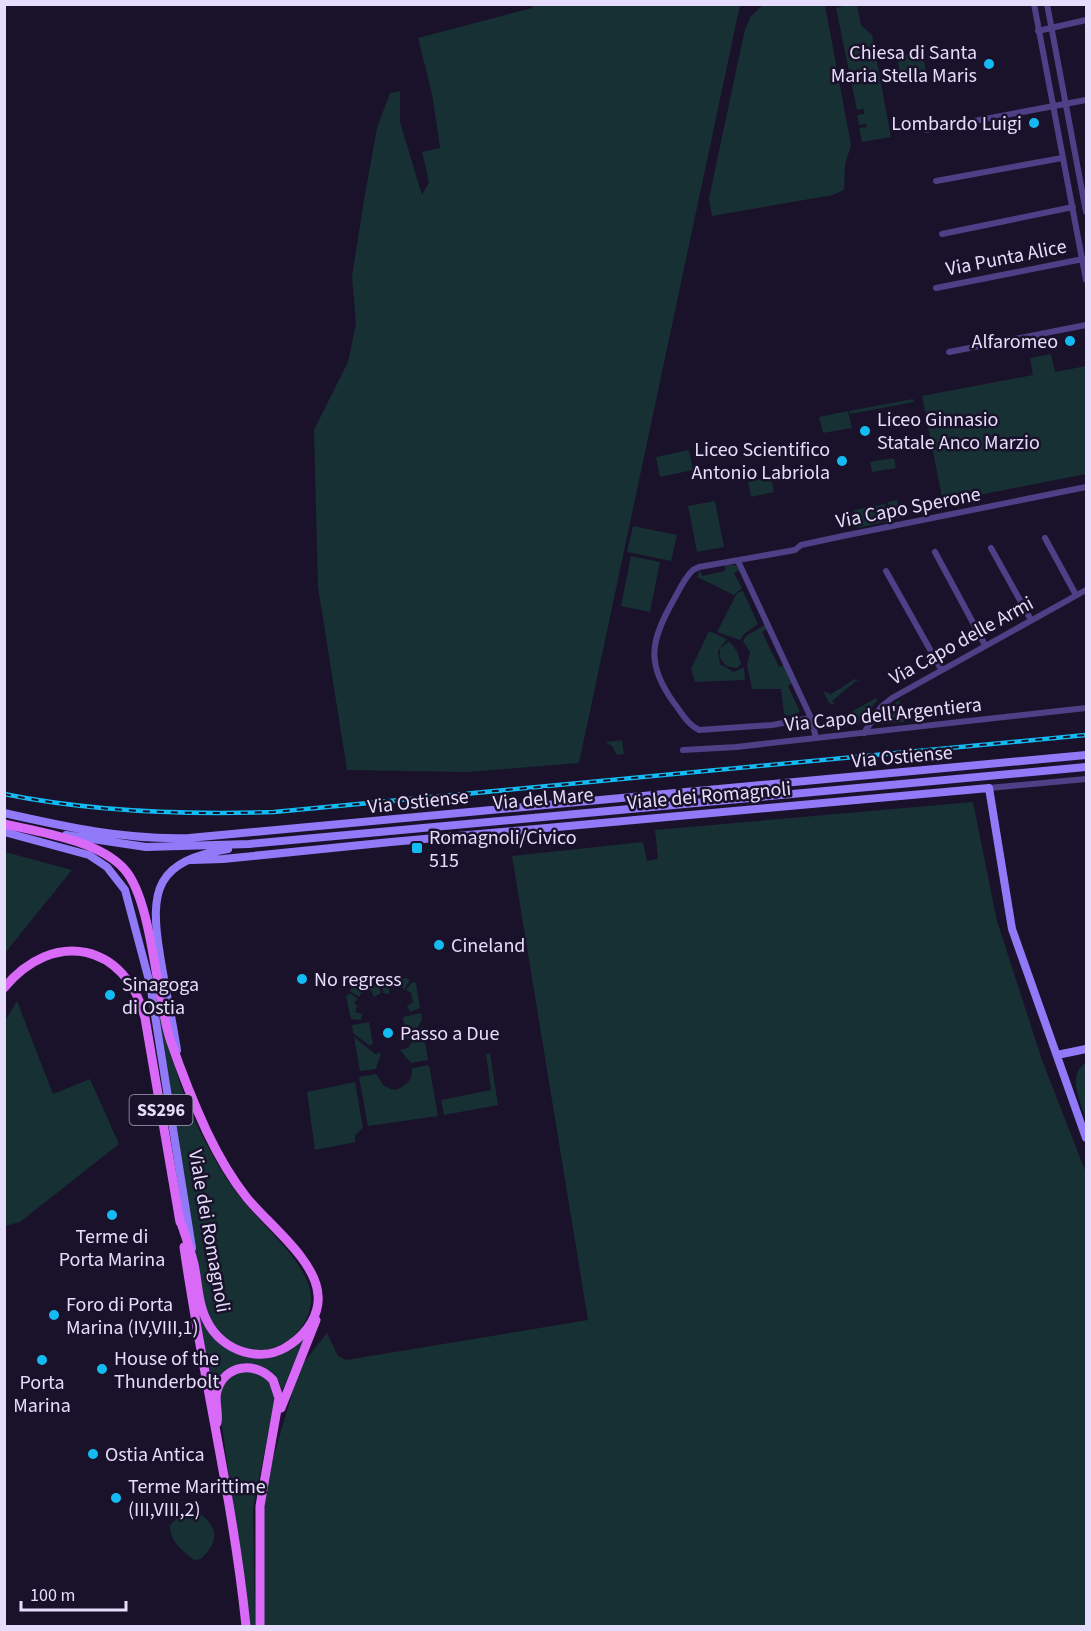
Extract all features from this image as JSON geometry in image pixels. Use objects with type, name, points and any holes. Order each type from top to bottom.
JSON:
[{"type":"main road","name":"Via del Mare","points":[[4,824],[36,831]]},
{"type":"main road","name":"Viale dei Romagnoli","points":[[36,831],[96,848],[120,865],[131,878],[141,903],[170,1039],[200,1117],[226,1167],[246,1197],[310,1271],[318,1294],[316,1313],[304,1332],[286,1348],[262,1355],[241,1352],[219,1338],[206,1320],[194,1263]]},
{"type":"main road","name":"SS296","points":[[4,988],[17,973],[33,961],[62,951],[79,951],[98,956],[117,966],[127,976],[137,992],[145,1018],[196,1332],[232,1523],[246,1626]]},
{"type":"main road","points":[[179,1217],[194,1263]]},
{"type":"main road","name":"SS296","points":[[277,1418],[312,1331],[316,1313]]},
{"type":"main road","name":"SS296","points":[[214,1428],[218,1418],[216,1395],[219,1386],[229,1373],[244,1367],[262,1371],[275,1382],[279,1398],[277,1418],[260,1506],[260,1626]]},
{"type":"street","points":[[1034,4],[1062,158],[1077,231],[1083,245],[1086,280]]},
{"type":"street","points":[[1047,4],[1086,212]]},
{"type":"street","points":[[1038,31],[1086,20]]},
{"type":"street","points":[[926,130],[1086,100]]},
{"type":"street","points":[[936,181],[1062,158]]},
{"type":"street","points":[[942,234],[1072,207]]},
{"type":"street","points":[[1077,231],[1086,230]]},
{"type":"street","name":"Via Punta Alice","points":[[936,288],[1083,259]]},
{"type":"street","points":[[949,352],[1086,325]]},
{"type":"street","name":"Via Capo Sperone","points":[[811,718],[772,725],[699,730],[690,724],[659,682],[654,658],[655,639],[688,574],[696,568],[795,550],[801,545],[1086,487]]},
{"type":"street","points":[[1045,538],[1076,595]]},
{"type":"street","points":[[991,548],[1031,620]]},
{"type":"street","points":[[935,552],[985,645]]},
{"type":"street","points":[[738,561],[811,718],[816,738]]},
{"type":"street","points":[[886,571],[941,669]]},
{"type":"street","name":"Via Capo delle Armi","points":[[864,733],[887,701],[1086,590]]},
{"type":"street","name":"Via Capo dell'Argentiera","points":[[683,750],[724,749],[1086,708]]},
{"type":"street","name":"Via Ostiense","points":[[4,813],[103,833],[158,838],[198,837],[1086,755]]},
{"type":"street","name":"Via del Mare","points":[[36,831],[146,846],[249,844],[1086,766]]},
{"type":"street","name":"Viale dei Romagnoli","points":[[192,860],[223,859],[1086,779]]},
{"type":"street","points":[[989,789],[1010,920],[1086,1138]]},
{"type":"street","name":"Viale dei Romagnoli","points":[[4,832],[89,855],[107,867],[125,890],[150,984],[194,1263]]},
{"type":"street","name":"Viale dei Romagnoli","points":[[178,1057],[154,907],[158,890],[168,873],[179,864],[215,851],[249,844]]},
{"type":"street","points":[[1057,1055],[1086,1049]]},
{"type":"green space","points":[[764,4],[825,5],[851,145],[845,165],[844,190],[833,195],[712,216],[709,198],[745,29],[751,16]]},
{"type":"green space","points":[[850,4],[857,5],[861,25],[872,35],[891,137],[862,142],[859,128],[867,127],[866,124],[859,125],[857,115],[864,114],[864,109],[857,110],[836,8]]},
{"type":"green space","points":[[533,5],[740,5],[579,763],[467,772],[347,770],[318,587],[314,430],[348,362],[356,324],[352,276],[377,128],[390,93],[400,91],[400,122],[422,195],[429,182],[422,152],[440,148],[432,94],[418,38],[532,8]]},
{"type":"green space","points":[[922,52],[928,81],[902,85],[897,56]]},
{"type":"green space","points":[[1051,354],[1055,372],[1086,366],[1086,474],[943,502],[922,396],[1033,375],[1030,358]]},
{"type":"green space","points":[[913,399],[914,402],[850,414],[849,411]]},
{"type":"green space","points":[[848,411],[852,428],[823,433],[819,417]]},
{"type":"green space","points":[[689,450],[693,470],[660,477],[656,457]]},
{"type":"green space","points":[[894,458],[896,468],[872,472],[870,462]]},
{"type":"green space","points":[[771,477],[774,492],[751,497],[748,482]]},
{"type":"green space","points":[[897,500],[900,518],[891,520],[888,502]]},
{"type":"green space","points":[[715,501],[724,547],[697,552],[688,506]]},
{"type":"green space","points":[[885,504],[889,521],[858,528],[854,510]]},
{"type":"green space","points":[[633,526],[677,535],[671,561],[627,552]]},
{"type":"green space","points":[[631,556],[660,562],[650,612],[621,606]]},
{"type":"green space","points":[[725,565],[736,565],[739,570],[734,573],[742,588],[734,595],[697,577],[700,570],[702,576],[725,571]]},
{"type":"green space","points":[[743,591],[758,624],[744,634],[740,640],[717,632],[737,593]]},
{"type":"green space","points":[[765,625],[767,629],[762,632],[779,667],[784,665],[793,683],[788,686],[800,712],[789,716],[784,714],[781,689],[752,689],[747,665],[750,652],[743,641],[746,636]]},
{"type":"green space","points":[[709,631],[727,639],[718,651],[720,664],[734,672],[744,667],[745,680],[695,682],[691,669]]},
{"type":"green space","points":[[729,641],[737,651],[741,664],[737,668],[726,666],[720,658],[720,649]]},
{"type":"green space","points":[[855,679],[860,682],[856,681],[832,701],[836,705],[829,703],[823,691],[831,694]]},
{"type":"green space","points":[[876,698],[877,701],[857,725],[825,729],[824,727]]},
{"type":"green space","points":[[899,700],[904,722],[875,724],[876,719]]},
{"type":"green space","points":[[622,740],[624,754],[617,755],[612,746],[605,742]]},
{"type":"green space","points":[[973,802],[997,921],[1042,1060],[1086,1173],[1086,1626],[264,1626],[264,1510],[268,1475],[300,1367],[327,1333],[338,1356],[346,1360],[588,1320],[512,856],[643,842],[647,861],[658,859],[655,830]]},
{"type":"green space","points":[[4,852],[72,870],[5,953]]},
{"type":"green space","points":[[150,971],[179,1081],[206,1143],[235,1191],[292,1256],[308,1282],[311,1295],[310,1309],[305,1322],[285,1343],[272,1349],[259,1351],[245,1349],[232,1343],[216,1328],[205,1308]]},
{"type":"green space","points":[[406,978],[410,980],[404,990],[402,986],[396,988],[392,986],[389,994],[383,993],[383,982]]},
{"type":"green space","points":[[412,982],[416,983],[420,1008],[410,1012],[407,1006],[413,1002],[411,993],[406,990]]},
{"type":"green space","points":[[378,983],[381,993],[374,997],[371,990],[361,993],[359,997],[350,991],[351,988]]},
{"type":"green space","points":[[350,993],[358,999],[354,1002],[357,1006],[355,1012],[362,1014],[361,1020],[351,1019],[346,996]]},
{"type":"green space","points":[[17,1001],[53,1094],[90,1079],[119,1144],[20,1222],[5,1226],[5,1021]]},
{"type":"green space","points":[[421,1013],[422,1020],[411,1038],[406,1039],[403,1017]]},
{"type":"green space","points":[[369,1022],[373,1044],[369,1045],[353,1033],[352,1025]]},
{"type":"green space","points":[[422,1026],[428,1060],[411,1063],[400,1050],[408,1048]]},
{"type":"green space","points":[[354,1037],[375,1054],[381,1053],[376,1069],[360,1071]]},
{"type":"green space","points":[[490,1053],[498,1105],[444,1115],[441,1100],[491,1090],[486,1054]]},
{"type":"green space","points":[[1086,1063],[1086,1120],[1076,1081],[1080,1068]]},
{"type":"green space","points":[[429,1065],[438,1116],[368,1126],[359,1077],[376,1074],[384,1086],[394,1090],[408,1082],[412,1068]]},
{"type":"green space","points":[[355,1082],[363,1128],[355,1135],[355,1142],[315,1150],[307,1092]]},
{"type":"green space","points":[[200,1317],[214,1338],[261,1358],[307,1333],[281,1393],[263,1370],[249,1363],[235,1365],[223,1373],[212,1391]]},
{"type":"green space","points":[[256,1370],[273,1385],[275,1400],[253,1508],[255,1626],[250,1626],[218,1398],[223,1383],[231,1375],[241,1371]]},
{"type":"green space","points":[[194,1509],[212,1526],[214,1538],[212,1545],[201,1559],[194,1560],[174,1541],[170,1525],[185,1511]]},
{"type":"railway","points":[[4,794],[71,805],[138,811],[274,812],[1086,735]]},
{"type":"place","name":"Chiesa di Santa Maria Stella Maris","points":[[989,64]]},
{"type":"place","name":"Lombardo Luigi","points":[[1034,123]]},
{"type":"place","name":"Alfaromeo","points":[[1070,341]]},
{"type":"place","name":"Liceo Ginnasio Statale Anco Marzio","points":[[865,431]]},
{"type":"place","name":"Liceo Scientifico Antonio Labriola","points":[[842,461]]},
{"type":"place","name":"Romagnoli/Civico 515","points":[[417,848]]},
{"type":"place","name":"Cineland","points":[[439,945]]},
{"type":"place","name":"No regress","points":[[302,979]]},
{"type":"place","name":"Sinagoga di Ostia","points":[[110,995]]},
{"type":"place","name":"Passo a Due","points":[[388,1033]]},
{"type":"place","name":"Terme di Porta Marina","points":[[112,1215]]},
{"type":"place","name":"Foro di Porta Marina (IV,VIII,1)","points":[[54,1315]]},
{"type":"place","name":"Porta Marina","points":[[42,1360]]},
{"type":"place","name":"House of the Thunderbolt","points":[[102,1369]]},
{"type":"place","name":"Ostia Antica","points":[[93,1454]]},
{"type":"place","name":"Terme Marittime (III,VIII,2)","points":[[116,1498]]}]
